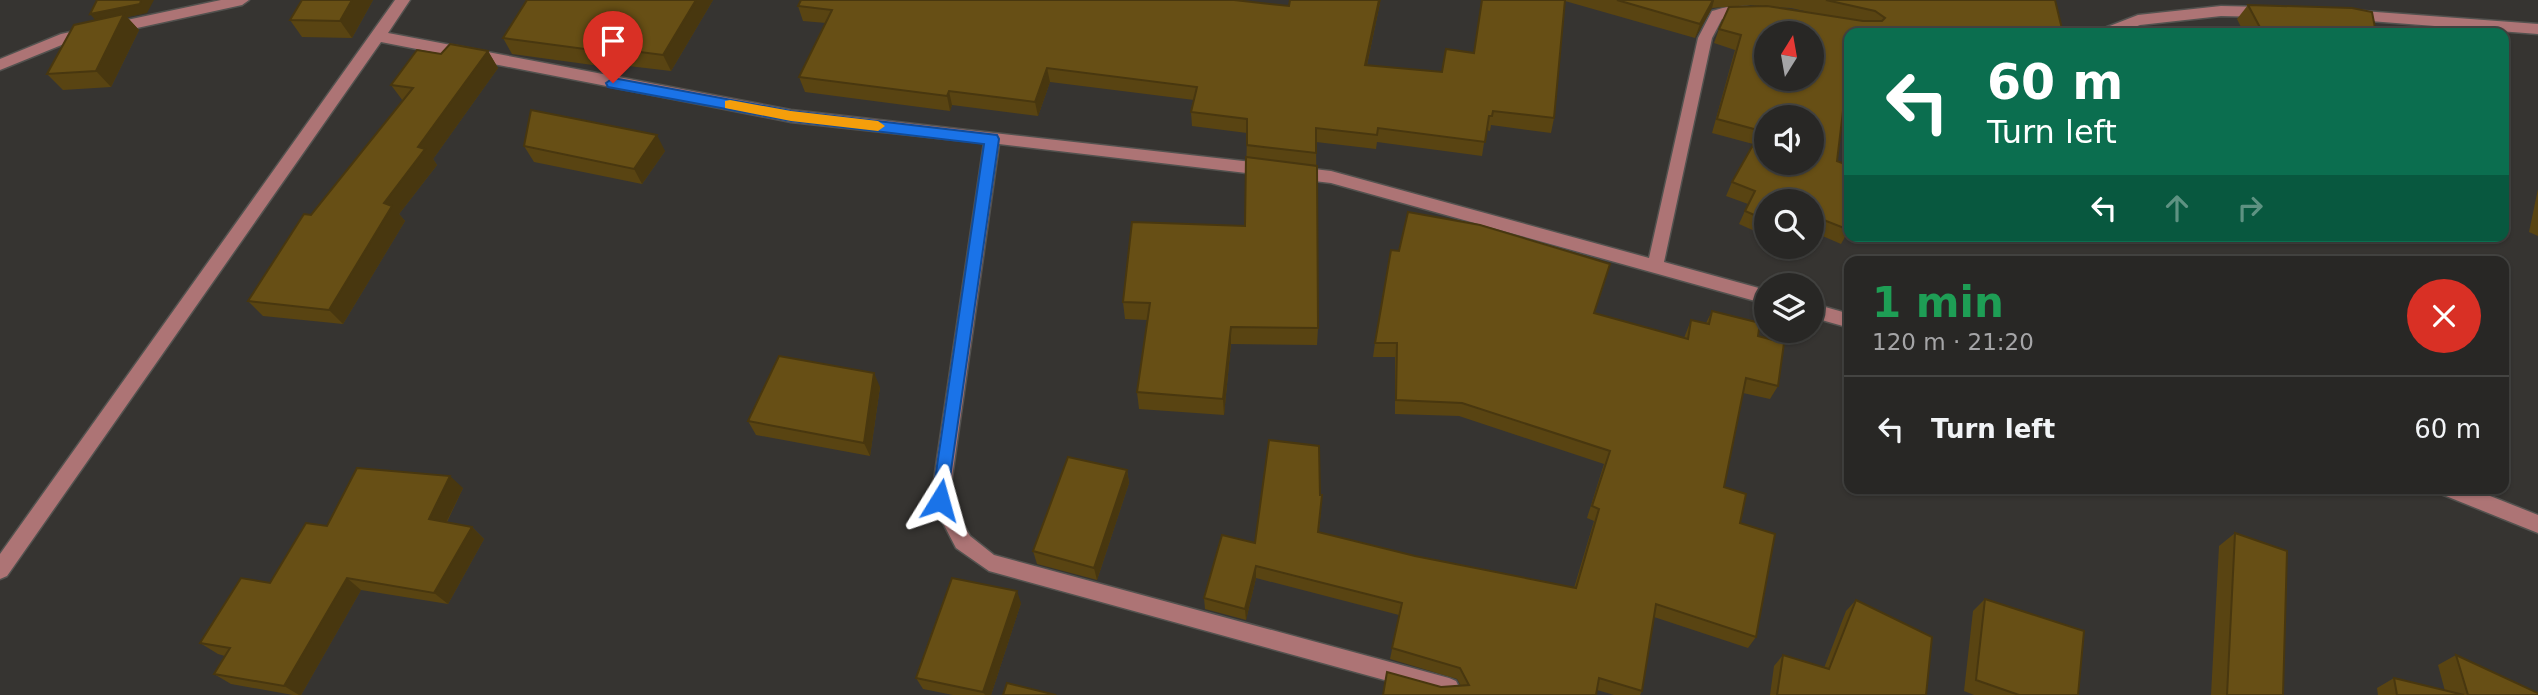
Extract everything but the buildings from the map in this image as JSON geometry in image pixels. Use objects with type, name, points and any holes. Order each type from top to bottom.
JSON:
[{"type":"street","points":[[0,65],[61,39],[242,0]]},
{"type":"street","points":[[0,570],[403,0]]},
{"type":"street","points":[[1655,267],[1705,38],[1717,15],[1734,11],[1767,13]]},
{"type":"street","points":[[2119,28],[2138,20],[2221,11],[2274,13]]},
{"type":"street","points":[[2328,15],[2395,17],[2538,29]]},
{"type":"street","points":[[377,36],[791,116],[1331,177],[1754,294]]},
{"type":"street","points":[[992,139],[940,500],[963,542],[989,562],[1449,688],[1453,695]]},
{"type":"street","points":[[1824,314],[1844,319]]},
{"type":"street","points":[[2463,494],[2538,524]]},
{"type":"slow traffic","points":[[730,105],[791,116],[878,126]]},
{"type":"route","points":[[613,83],[791,116],[992,139],[940,500]]}]
